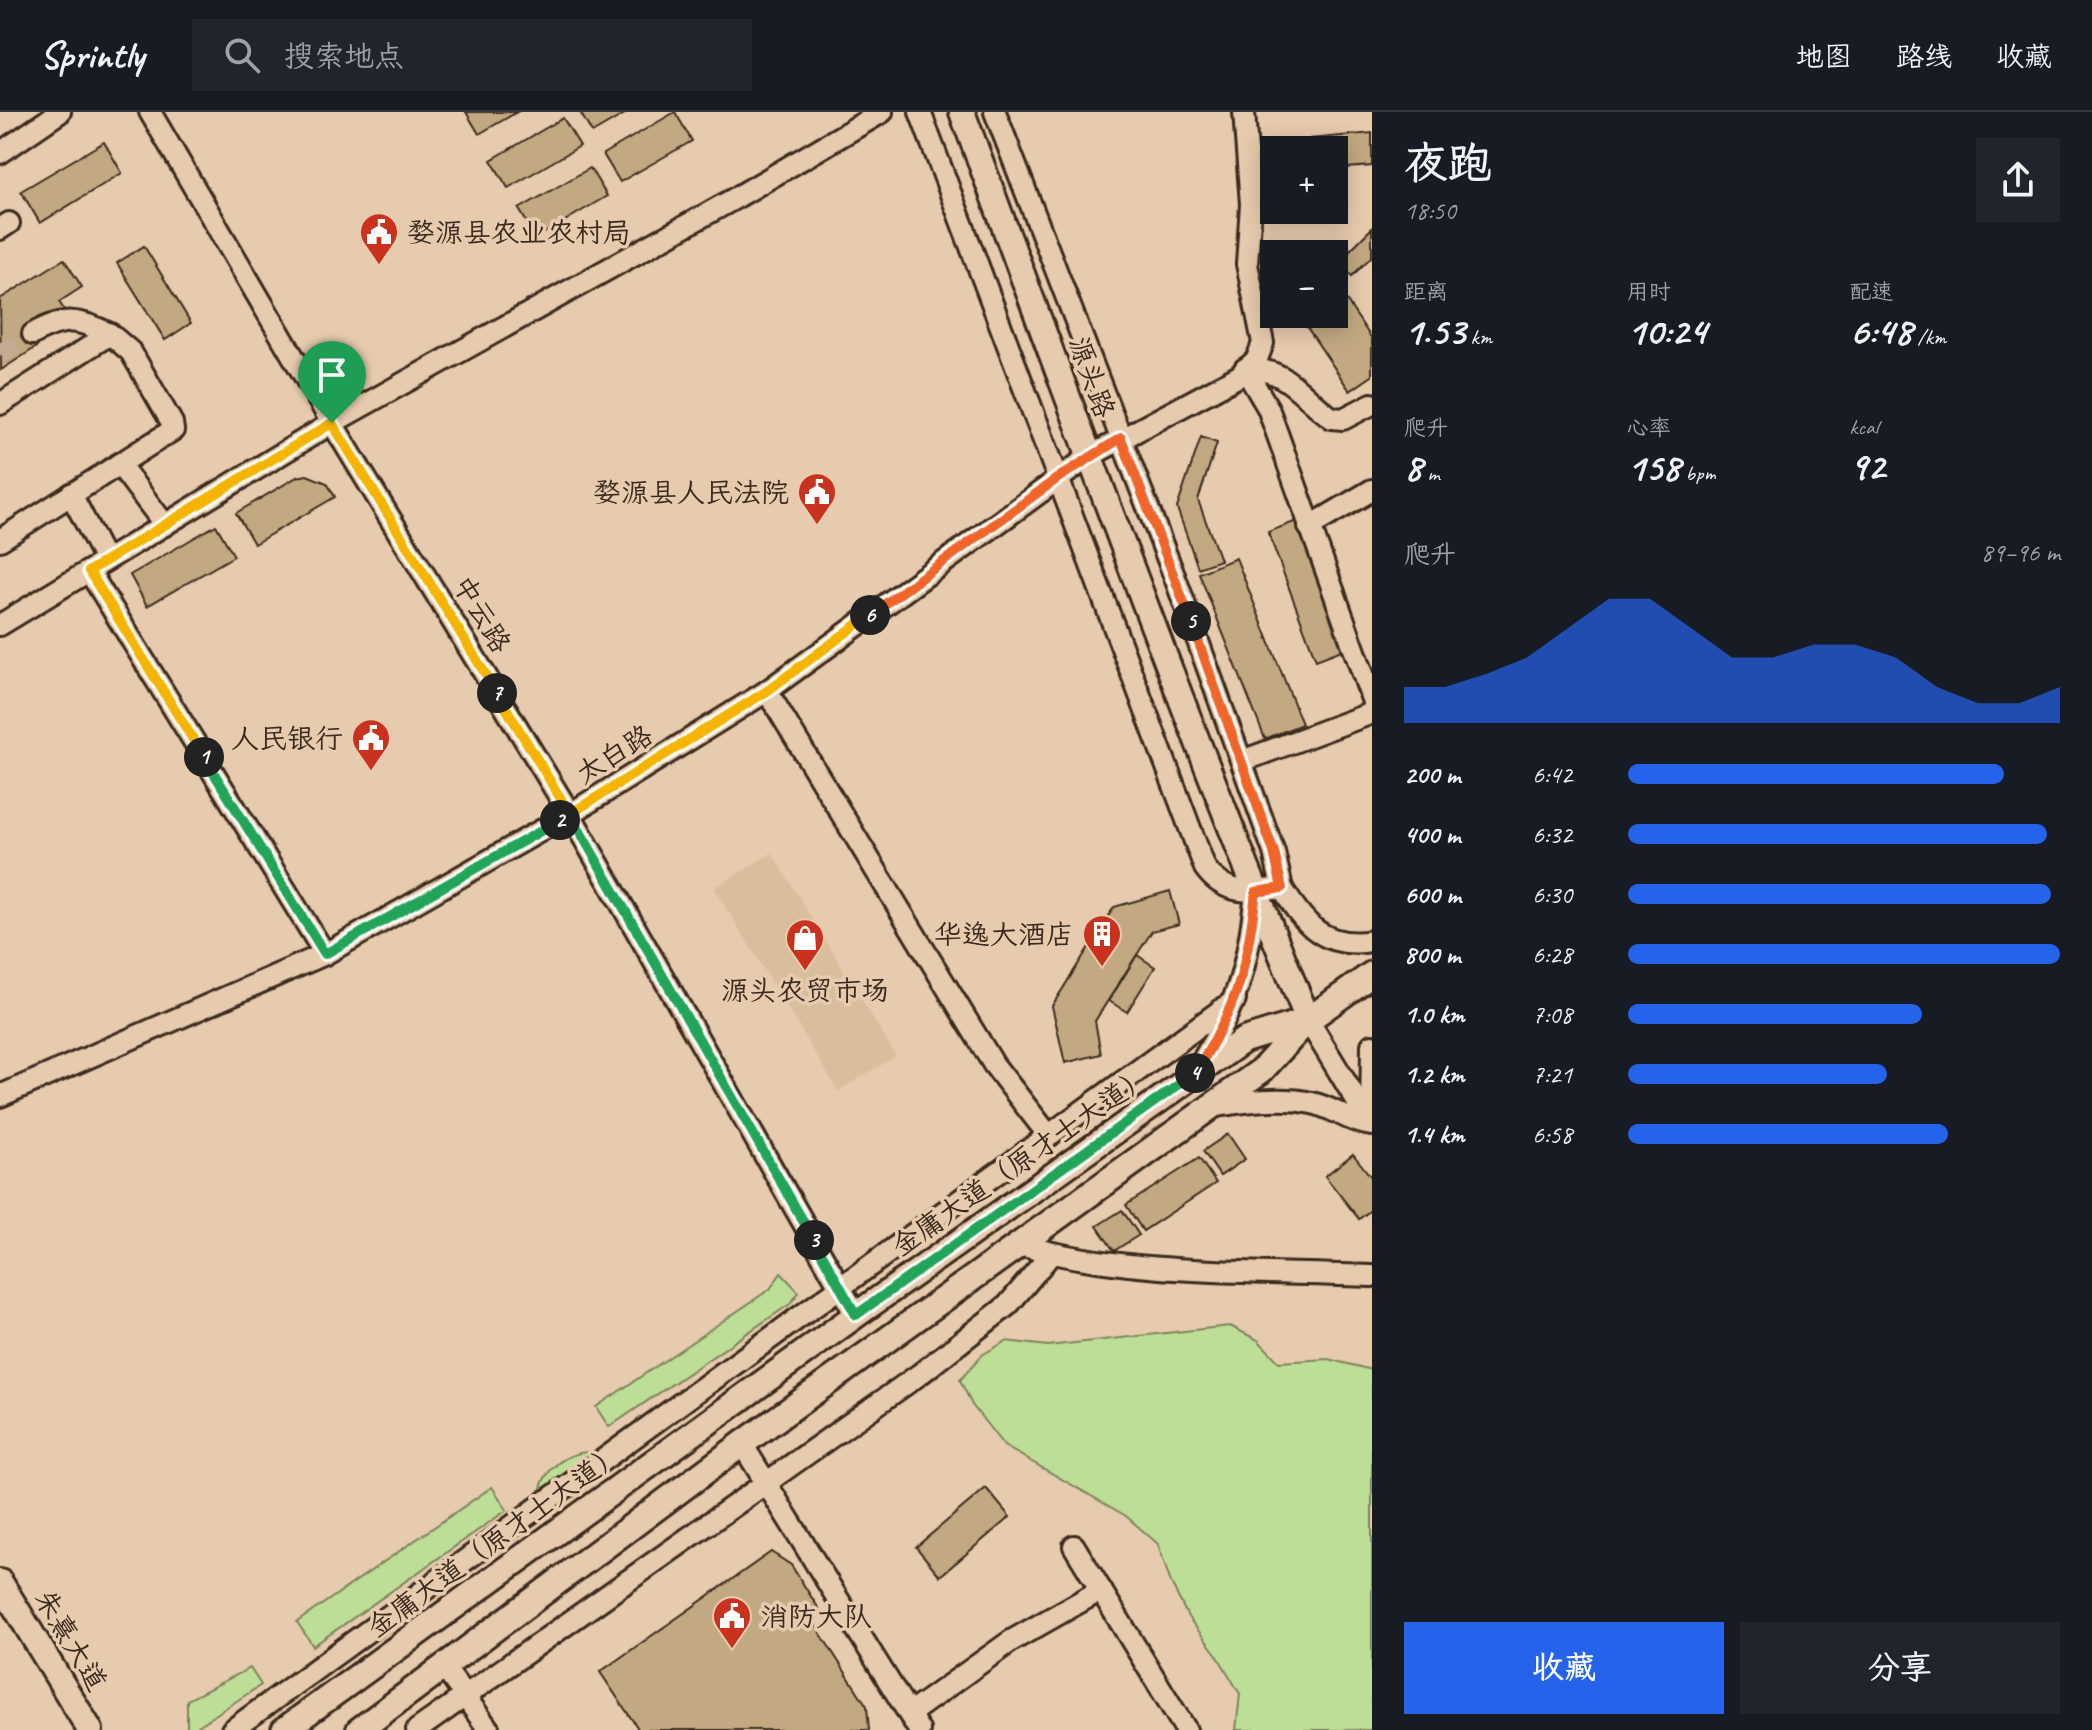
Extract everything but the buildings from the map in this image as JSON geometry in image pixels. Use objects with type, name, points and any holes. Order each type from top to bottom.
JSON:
[{"type":"main road","name":"源头路","points":[[962,112],[1256,892],[1308,1020]]},
{"type":"main road","points":[[359,1730],[742,1444],[1262,1070],[1308,1020],[1372,974]]},
{"type":"main road","name":"金庸大道（原才士大道）","points":[[284,1730],[856,1315],[1244,1040],[1308,1020]]},
{"type":"main road","name":"朱熹大道","points":[[0,1582],[90,1730]]},
{"type":"street","points":[[0,153],[60,112]]},
{"type":"street","name":"中云路","points":[[150,112],[332,423],[570,814],[856,1315]]},
{"type":"street","points":[[0,625],[332,423],[739,196],[882,112]]},
{"type":"street","points":[[920,112],[1205,868],[1223,887],[1256,892],[1282,888]]},
{"type":"street","points":[[995,112],[1242,761],[1274,852],[1282,888],[1302,920],[1324,936],[1346,944],[1372,941]]},
{"type":"street","points":[[1244,112],[1251,204],[1247,264],[1263,343],[1257,359],[1245,369]]},
{"type":"street","points":[[3,530],[71,494],[173,430],[172,423],[131,352],[110,334],[84,322],[71,320],[53,324],[33,334]]},
{"type":"street","points":[[0,404],[110,334]]},
{"type":"street","points":[[1245,369],[1264,369],[1281,375],[1332,418],[1343,419],[1372,404]]},
{"type":"street","points":[[1245,369],[1268,408],[1372,699]]},
{"type":"street","name":"太白路","points":[[0,1096],[325,954],[570,814],[767,691],[1090,456],[1195,401],[1245,369]]},
{"type":"street","points":[[119,464],[165,525]]},
{"type":"street","points":[[1309,527],[1372,490]]},
{"type":"street","points":[[71,494],[97,566],[325,954]]},
{"type":"street","points":[[767,691],[994,1065],[1049,1136]]},
{"type":"street","points":[[1242,761],[1372,713]]},
{"type":"street","points":[[1193,1076],[1219,1035],[1235,1000],[1250,945],[1256,892]]},
{"type":"street","points":[[232,1730],[1235,1000]]},
{"type":"street","points":[[1308,1020],[1372,1125]]},
{"type":"street","points":[[1372,1045],[1372,1125]]},
{"type":"street","points":[[1210,1107],[1252,1101],[1310,1103],[1328,1108],[1352,1122],[1372,1125]]},
{"type":"street","points":[[1020,1245],[1051,1254],[1154,1266],[1372,1276]]},
{"type":"street","points":[[417,1730],[920,1374],[1008,1305],[1051,1254]]},
{"type":"street","points":[[742,1444],[914,1722],[1011,1641],[1101,1590]]},
{"type":"street","points":[[1074,1546],[1186,1730]]},
{"type":"street","points":[[444,1667],[489,1730]]},
{"type":"shaded area","name":"源头农贸市场","points":[[772,853],[896,1056],[838,1091],[714,888]]},
{"type":"green space","points":[[781,1273],[799,1292],[790,1304],[609,1427],[596,1407],[770,1289]]},
{"type":"green space","points":[[1230,1326],[1258,1340],[1279,1362],[1328,1359],[1372,1370],[1372,1730],[1236,1730],[1240,1694],[1217,1655],[1188,1617],[1171,1583],[1158,1544],[1126,1516],[1004,1446],[972,1405],[960,1380],[982,1355],[1006,1341],[1048,1346]]},
{"type":"green space","points":[[587,1452],[594,1460],[544,1498],[540,1492],[542,1484],[551,1470],[564,1459]]},
{"type":"green space","points":[[492,1487],[507,1510],[313,1646],[297,1622]]},
{"type":"green space","points":[[250,1668],[261,1685],[192,1730],[187,1728],[187,1700]]},
{"type":"tunnel","points":[[0,354],[33,334]]},
{"type":"place","name":"婺源县农业农村局","points":[[379,266]]},
{"type":"place","name":"婺源县人民法院","points":[[817,526]]},
{"type":"place","name":"人民银行","points":[[371,772]]},
{"type":"place","name":"华逸大酒店","points":[[1102,968]]},
{"type":"place","name":"源头农贸市场","points":[[805,972]]},
{"type":"place","name":"消防大队","points":[[732,1650]]},
{"type":"route","points":[[332,423],[89,571],[325,954],[570,814],[856,1315],[1193,1076],[1219,1035],[1235,1000],[1250,945],[1256,892],[1282,888],[1274,852],[1247,773],[1121,438],[1058,478],[767,691],[570,814],[332,423]]}]
